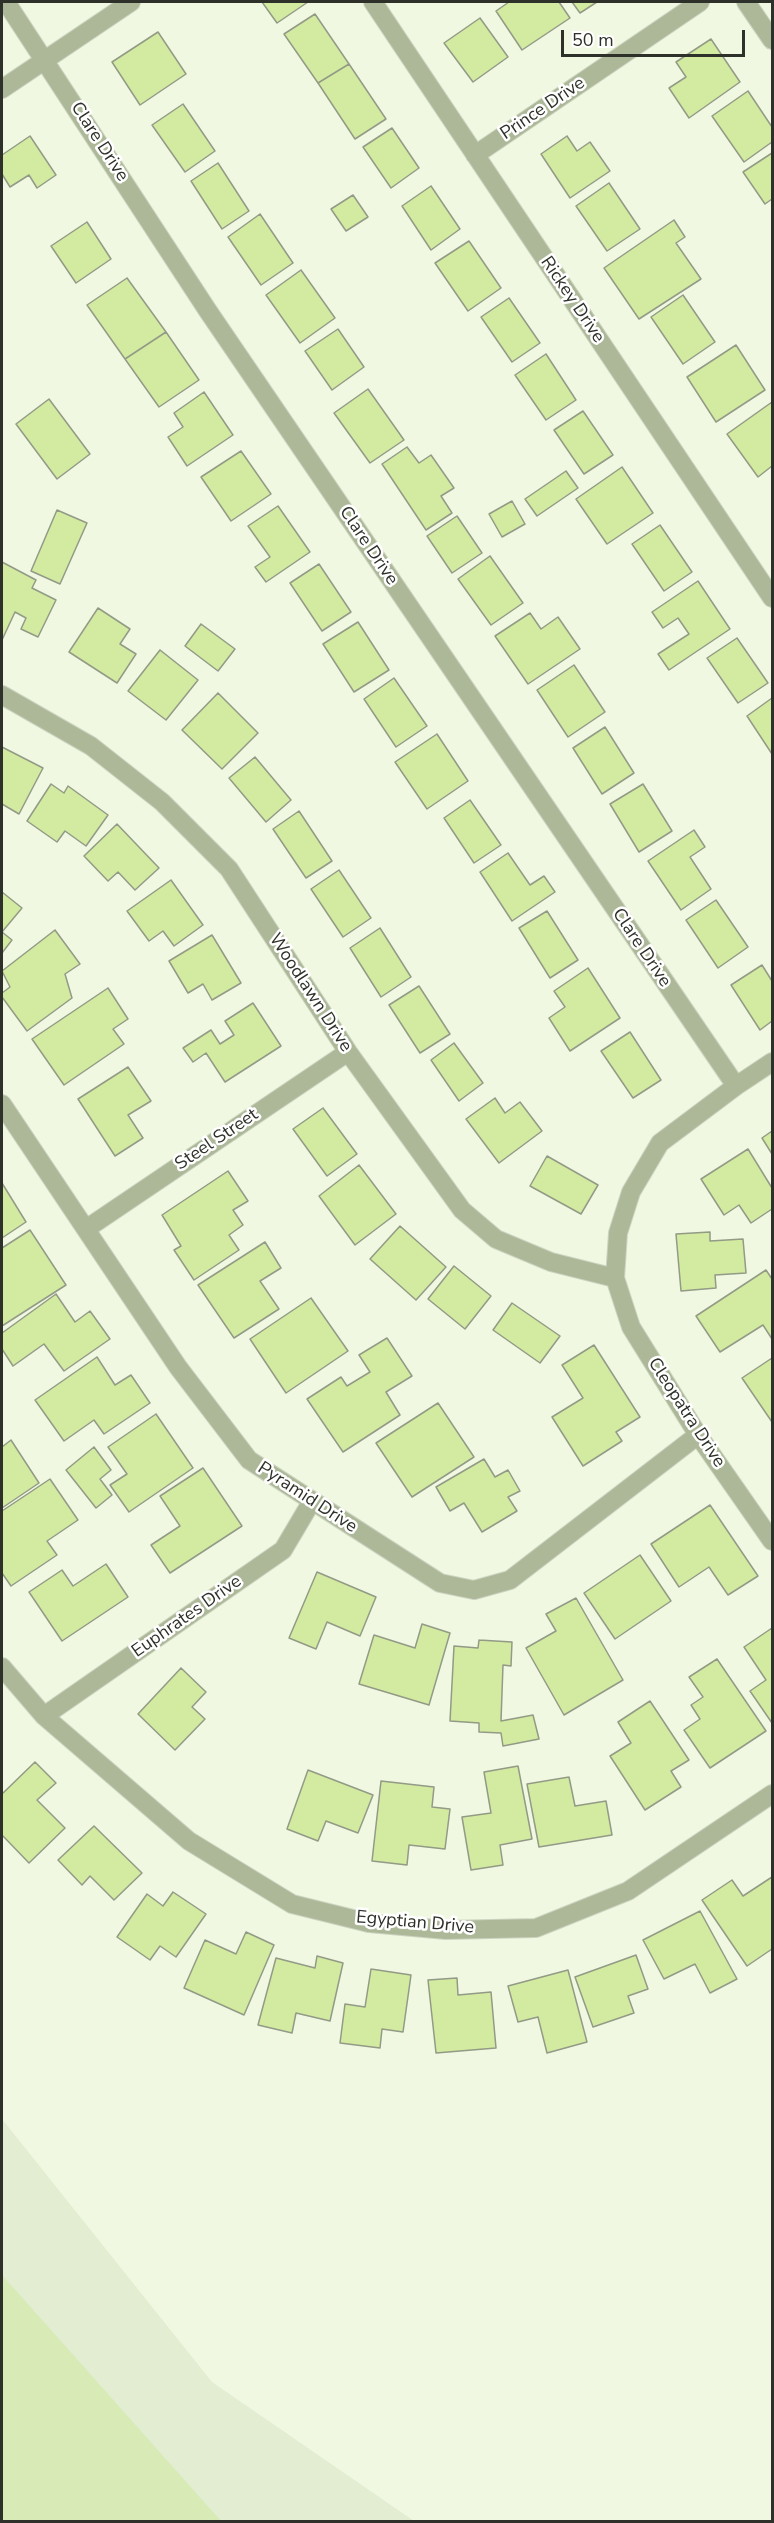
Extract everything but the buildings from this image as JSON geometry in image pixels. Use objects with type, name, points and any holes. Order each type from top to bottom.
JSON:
[{"type":"street","name":"Clare Drive","points":[[6,2],[208,311],[736,1086]]},
{"type":"street","points":[[2,89],[131,2]]},
{"type":"street","name":"Rickey Drive","points":[[373,2],[772,598]]},
{"type":"street","name":"Prince Drive","points":[[475,155],[700,2]]},
{"type":"street","points":[[746,2],[772,40]]},
{"type":"street","name":"Woodlawn Drive","points":[[2,695],[91,746],[162,802],[229,868],[348,1052],[462,1210],[496,1239],[551,1262],[615,1278]]},
{"type":"street","name":"Steel Street","points":[[86,1228],[348,1052]]},
{"type":"street","points":[[615,1278],[618,1233],[631,1192],[660,1143],[772,1062]]},
{"type":"street","name":"Pyramid Drive","points":[[2,1104],[178,1367],[249,1460],[440,1583],[474,1590],[510,1580],[698,1436]]},
{"type":"street","name":"Cleopatra Drive","points":[[615,1278],[631,1327],[698,1436],[772,1541]]},
{"type":"street","name":"Euphrates Drive","points":[[44,1716],[283,1550],[312,1501]]},
{"type":"street","name":"Egyptian Drive","points":[[2,1667],[44,1716],[189,1841],[292,1904],[369,1923],[446,1930],[536,1928],[628,1892],[772,1794]]},
{"type":"shaded area","points":[[2,2119],[212,2382],[414,2521],[2,2521]]},
{"type":"green space","points":[[2,2275],[221,2521],[2,2521]]}]
